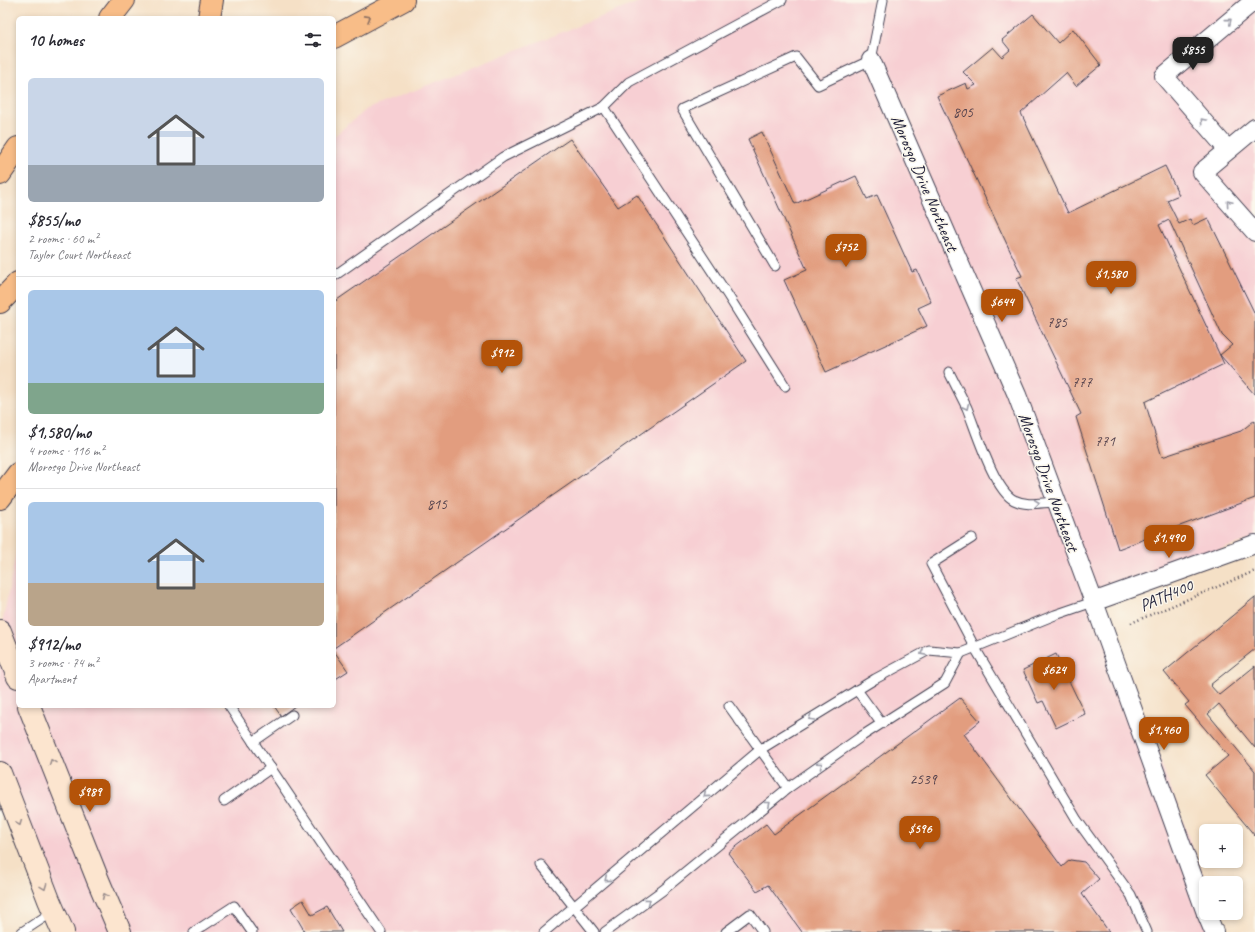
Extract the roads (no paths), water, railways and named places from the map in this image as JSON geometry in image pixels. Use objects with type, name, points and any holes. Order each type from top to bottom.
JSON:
[{"type":"highway","points":[[112,16],[124,0]]},
{"type":"highway","points":[[209,16],[212,0]]},
{"type":"highway","points":[[336,36],[403,0]]},
{"type":"highway","points":[[0,174],[16,151]]},
{"type":"highway","points":[[0,302],[16,285]]},
{"type":"highway","points":[[0,498],[16,477]]},
{"type":"main road","points":[[0,631],[16,671]]},
{"type":"main road","points":[[31,708],[120,932]]},
{"type":"main road","points":[[0,773],[63,932]]},
{"type":"street","points":[[1228,150],[1164,76],[1255,0]]},
{"type":"street","name":"Morosgo Drive Northeast","points":[[872,60],[1017,395],[1199,894]]},
{"type":"street","points":[[1255,128],[1202,172],[1255,232]]},
{"type":"street","points":[[1093,602],[1255,544]]},
{"type":"street","name":"Morosgo Drive Northeast","points":[[1209,920],[1214,932]]},
{"type":"lane","points":[[336,275],[503,157],[604,107],[629,82],[782,0]]},
{"type":"lane","points":[[775,266],[682,109],[796,57],[818,85],[872,60],[883,0]]},
{"type":"lane","points":[[604,107],[727,294],[785,386]]},
{"type":"lane","points":[[948,372],[966,407],[985,454],[1003,490],[1014,500],[1021,503],[1031,504],[1057,502]]},
{"type":"lane","points":[[972,538],[931,564],[975,648],[1077,820],[1131,895],[1147,932]]},
{"type":"lane","points":[[544,932],[761,749],[857,690],[929,650],[961,653],[1055,615],[1093,602]]},
{"type":"lane","points":[[605,932],[662,890],[788,788],[945,682],[961,653]]},
{"type":"lane","points":[[857,690],[881,724]]},
{"type":"lane","points":[[729,706],[788,788]]},
{"type":"lane","points":[[230,708],[381,932]]},
{"type":"lane","points":[[254,742],[292,715]]},
{"type":"lane","points":[[224,801],[271,768]]},
{"type":"lane","points":[[541,864],[594,932]]},
{"type":"lane","points":[[194,932],[234,906],[252,932]]},
{"type":"lane","points":[[22,932],[54,911]]},
{"type":"lane","points":[[726,932],[750,914],[763,932]]}]
